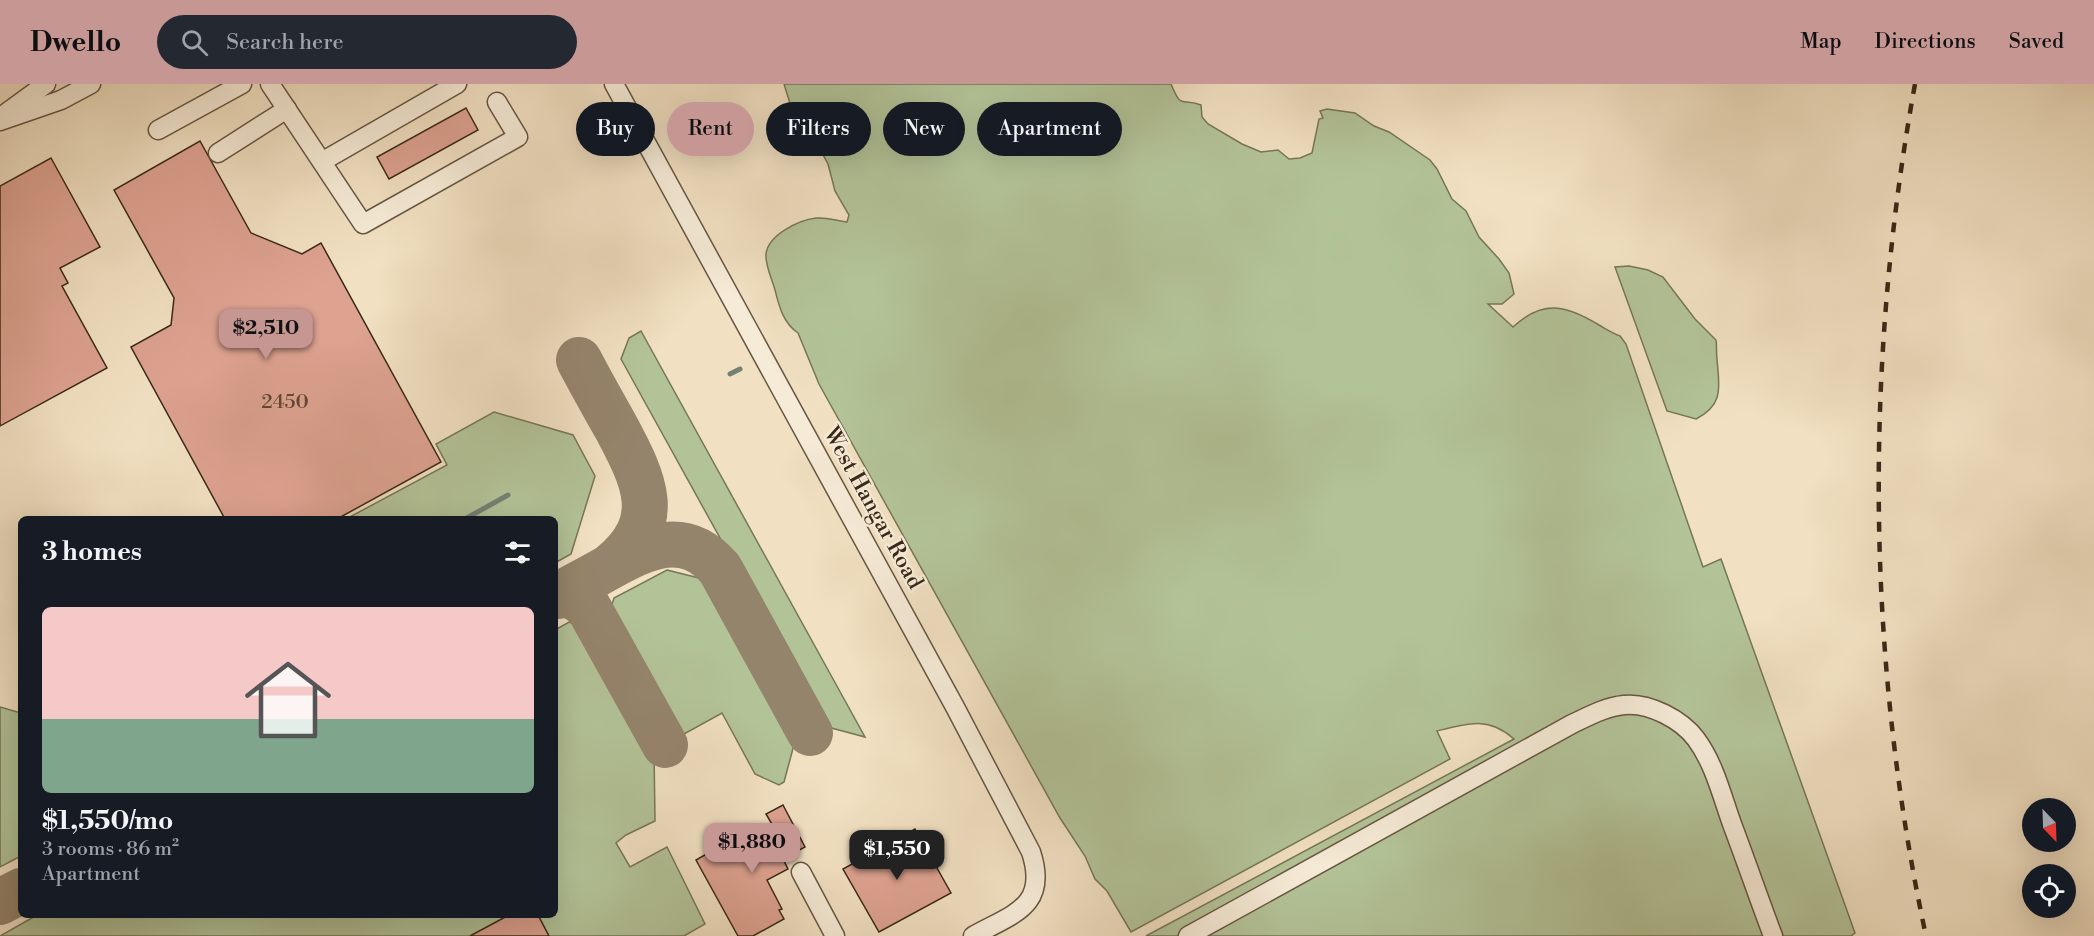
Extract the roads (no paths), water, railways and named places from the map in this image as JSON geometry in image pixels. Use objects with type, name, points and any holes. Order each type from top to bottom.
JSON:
[{"type":"street","points":[[0,119],[46,84]]},
{"type":"street","points":[[0,119],[61,100],[91,84]]},
{"type":"street","points":[[158,130],[242,84]]},
{"type":"street","points":[[270,84],[363,224],[518,137],[497,102]]},
{"type":"street","points":[[323,161],[457,84]]},
{"type":"street","name":"West Hangar Road","points":[[614,84],[949,697],[1031,852],[1036,867],[1037,881],[1028,903],[1017,912],[973,936]]},
{"type":"street","points":[[218,153],[287,109]]},
{"type":"street","points":[[1188,936],[1572,724],[1607,708],[1626,705],[1644,707],[1662,714],[1681,724],[1695,738],[1714,774],[1773,936]]},
{"type":"street","points":[[801,872],[835,936]]},
{"type":"waterway","points":[[730,374],[740,369]]},
{"type":"waterway","points":[[470,516],[508,495]]},
{"type":"railway","points":[[1915,84],[1898,190],[1887,296],[1880,403],[1879,511],[1883,618],[1892,725],[1906,831],[1926,936]]}]
